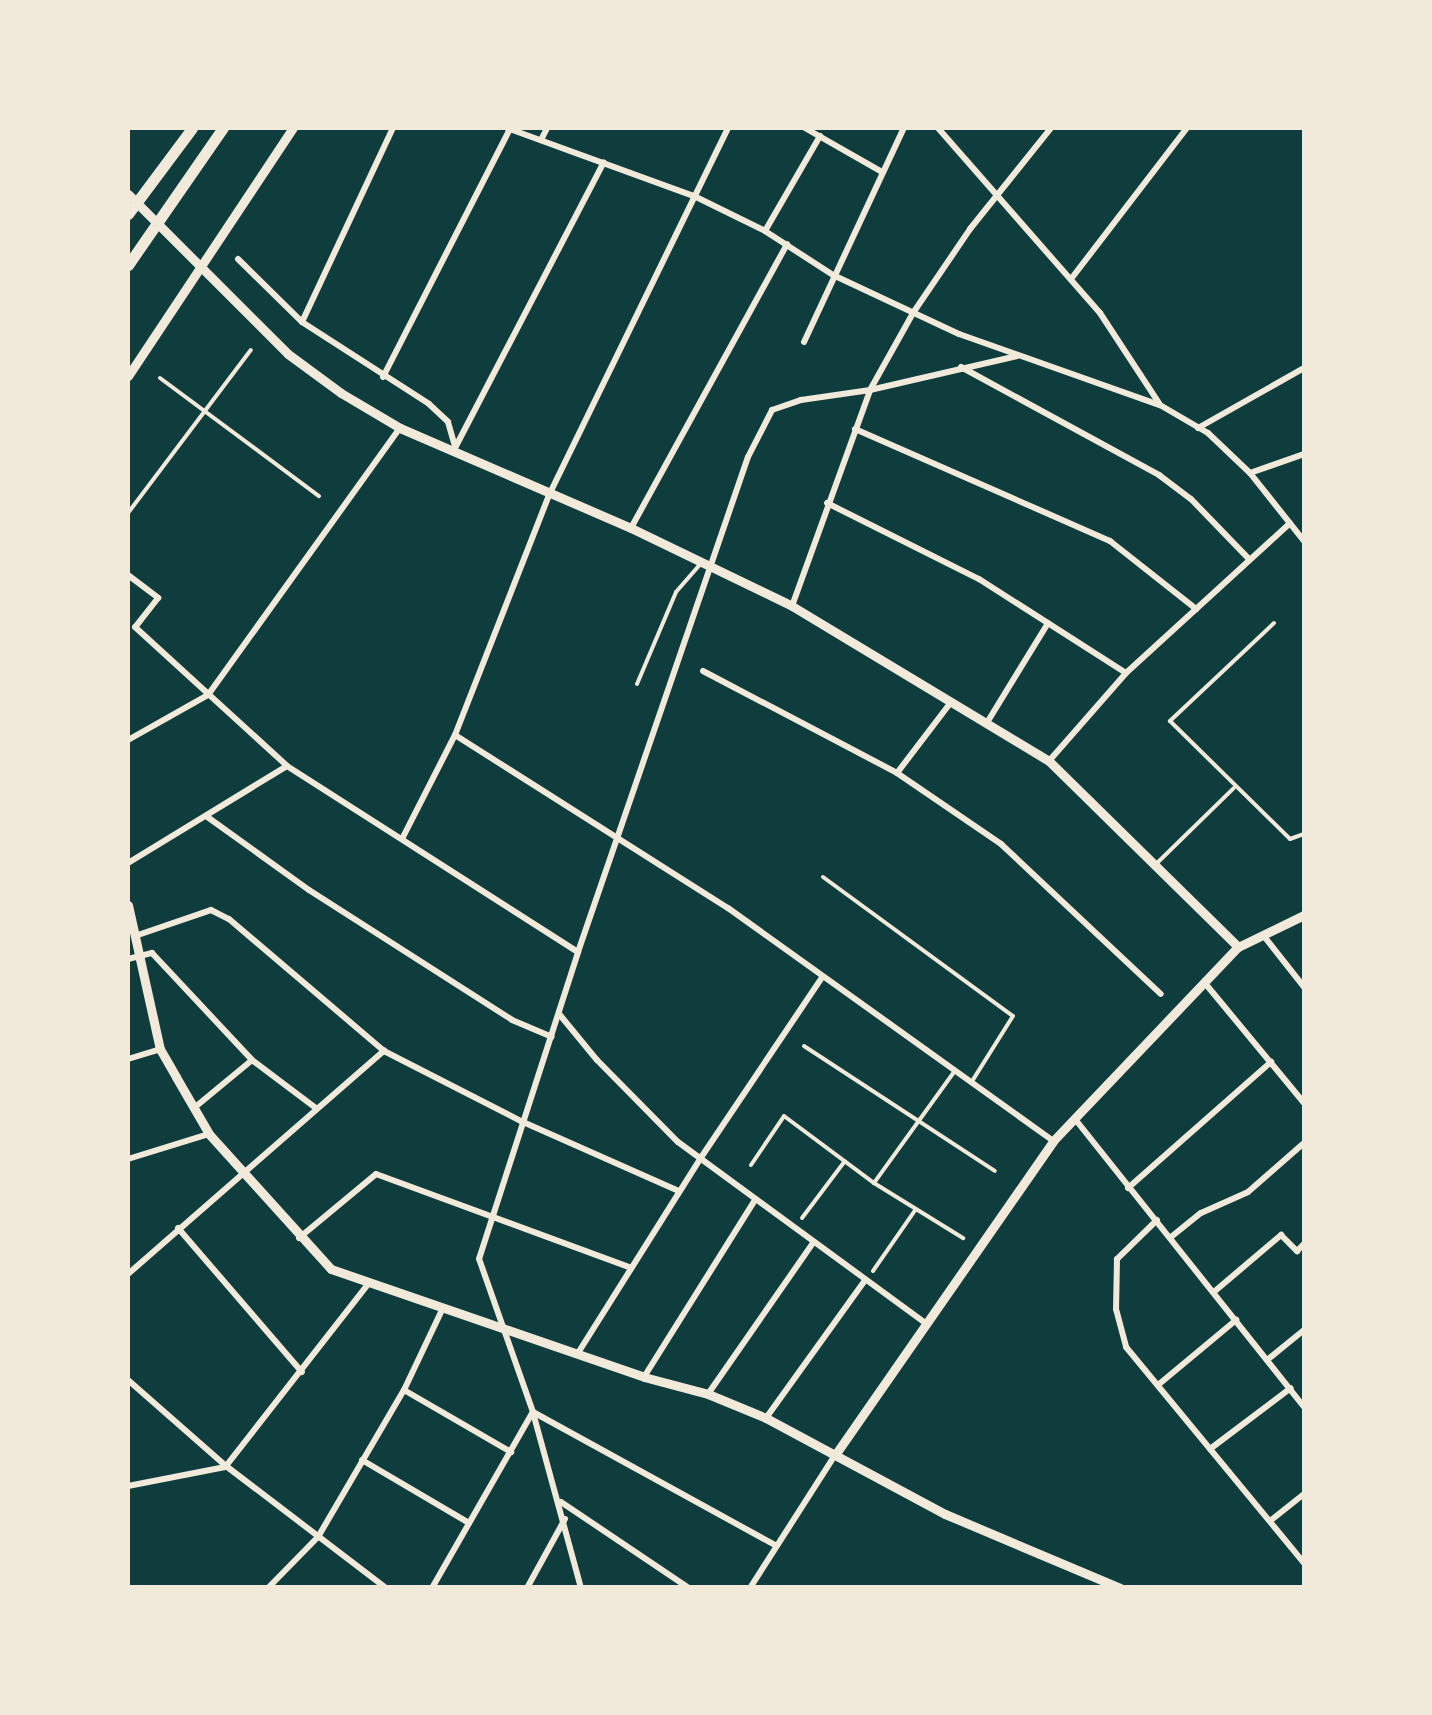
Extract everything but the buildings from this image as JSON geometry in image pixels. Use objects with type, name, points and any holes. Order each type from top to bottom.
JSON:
[{"type":"highway","points":[[128,214],[192,128]]},
{"type":"highway","points":[[128,265],[224,128]]},
{"type":"street","points":[[128,376],[293,128]]},
{"type":"street","points":[[302,322],[394,128]]},
{"type":"street","points":[[384,377],[508,128],[522,130],[694,196],[765,231],[833,275],[913,313],[1017,356],[1160,405],[1198,428],[1250,473],[1304,541]]},
{"type":"street","points":[[541,140],[547,128]]},
{"type":"street","points":[[404,838],[456,735],[550,493],[728,128]]},
{"type":"street","points":[[805,128],[882,172]]},
{"type":"street","points":[[804,342],[904,128]]},
{"type":"street","points":[[940,128],[1100,313],[1160,405]]},
{"type":"street","points":[[792,606],[870,390],[913,313],[1051,128]]},
{"type":"street","points":[[1071,279],[1187,128]]},
{"type":"street","points":[[765,231],[820,136]]},
{"type":"street","points":[[455,448],[604,162]]},
{"type":"street","points":[[128,194],[288,354],[400,428],[455,448],[792,606],[1049,761],[1238,947]]},
{"type":"street","points":[[631,528],[787,244]]},
{"type":"street","points":[[238,259],[302,322],[429,404],[448,422],[455,448]]},
{"type":"street","points":[[580,1588],[561,1502],[479,1259],[705,565],[748,456],[772,410],[800,400],[870,390],[1017,356]]},
{"type":"street","points":[[962,367],[1159,475],[1192,499],[1249,559]]},
{"type":"street","points":[[1198,428],[1304,368]]},
{"type":"street","points":[[128,740],[208,695],[400,428]]},
{"type":"street","points":[[855,429],[1110,541],[1153,570],[1196,608]]},
{"type":"street","points":[[1250,473],[1304,454]]},
{"type":"street","points":[[827,503],[979,579],[1126,674]]},
{"type":"street","points":[[1049,761],[1126,674],[1290,523]]},
{"type":"street","points":[[128,575],[158,598],[131,629],[288,766],[578,952]]},
{"type":"street","points":[[988,721],[1048,623]]},
{"type":"street","points":[[702,671],[897,773],[1001,844],[1161,994]]},
{"type":"street","points":[[897,773],[952,701]]},
{"type":"street","points":[[456,735],[728,908],[821,979],[1053,1141]]},
{"type":"street","points":[[128,863],[288,766]]},
{"type":"street","points":[[206,816],[309,890],[512,1020],[552,1037]]},
{"type":"street","points":[[128,904],[160,1049],[208,1134],[331,1269],[644,1376],[708,1394],[766,1418],[945,1514],[1120,1588]]},
{"type":"street","points":[[135,936],[211,910],[229,918],[384,1051],[523,1122],[679,1192]]},
{"type":"street","points":[[750,1588],[835,1455],[1053,1141],[1238,947],[1304,915]]},
{"type":"street","points":[[1263,935],[1304,987]]},
{"type":"street","points":[[128,959],[152,953],[252,1060],[316,1108]]},
{"type":"street","points":[[578,1353],[700,1159],[821,979]]},
{"type":"street","points":[[1204,982],[1304,1103]]},
{"type":"street","points":[[559,1014],[597,1060],[700,1159],[927,1324]]},
{"type":"street","points":[[128,1058],[160,1049]]},
{"type":"street","points":[[128,1274],[384,1051]]},
{"type":"street","points":[[194,1108],[252,1060]]},
{"type":"street","points":[[1128,1188],[1271,1062]]},
{"type":"street","points":[[1074,1118],[1304,1406]]},
{"type":"street","points":[[128,1159],[208,1134]]},
{"type":"street","points":[[1171,1237],[1201,1213],[1248,1192],[1304,1143]]},
{"type":"street","points":[[299,1238],[376,1174],[631,1268]]},
{"type":"street","points":[[644,1376],[755,1200]]},
{"type":"street","points":[[1157,1220],[1117,1258],[1116,1309],[1126,1347],[1304,1563]]},
{"type":"street","points":[[178,1228],[302,1372]]},
{"type":"street","points":[[1215,1291],[1281,1235],[1297,1250],[1304,1244]]},
{"type":"street","points":[[708,1394],[813,1243]]},
{"type":"street","points":[[766,1418],[865,1280]]},
{"type":"street","points":[[128,1486],[226,1466],[369,1283]]},
{"type":"street","points":[[268,1588],[318,1537],[404,1390],[443,1308]]},
{"type":"street","points":[[1158,1385],[1236,1320]]},
{"type":"street","points":[[1268,1360],[1304,1330]]},
{"type":"street","points":[[128,1380],[226,1466],[386,1588]]},
{"type":"street","points":[[1210,1449],[1291,1388]]},
{"type":"street","points":[[404,1390],[511,1452]]},
{"type":"street","points":[[432,1588],[533,1412]]},
{"type":"street","points":[[533,1412],[777,1546]]},
{"type":"street","points":[[362,1460],[470,1522]]},
{"type":"street","points":[[1270,1521],[1304,1494]]},
{"type":"street","points":[[561,1502],[689,1588]]},
{"type":"street","points":[[527,1588],[565,1519]]},
{"type":"lane","points":[[128,513],[251,350]]},
{"type":"lane","points":[[160,378],[319,496]]},
{"type":"lane","points":[[637,684],[676,592],[705,565]]},
{"type":"lane","points":[[1274,623],[1170,721],[1290,839],[1304,834]]},
{"type":"lane","points":[[1155,865],[1235,787]]},
{"type":"lane","points":[[822,878],[1013,1016],[971,1084]]},
{"type":"lane","points":[[804,1046],[995,1170]]},
{"type":"lane","points":[[874,1183],[954,1072]]},
{"type":"lane","points":[[751,1165],[784,1116],[874,1183],[963,1238]]},
{"type":"lane","points":[[802,1218],[845,1161]]},
{"type":"lane","points":[[873,1271],[916,1209]]}]
